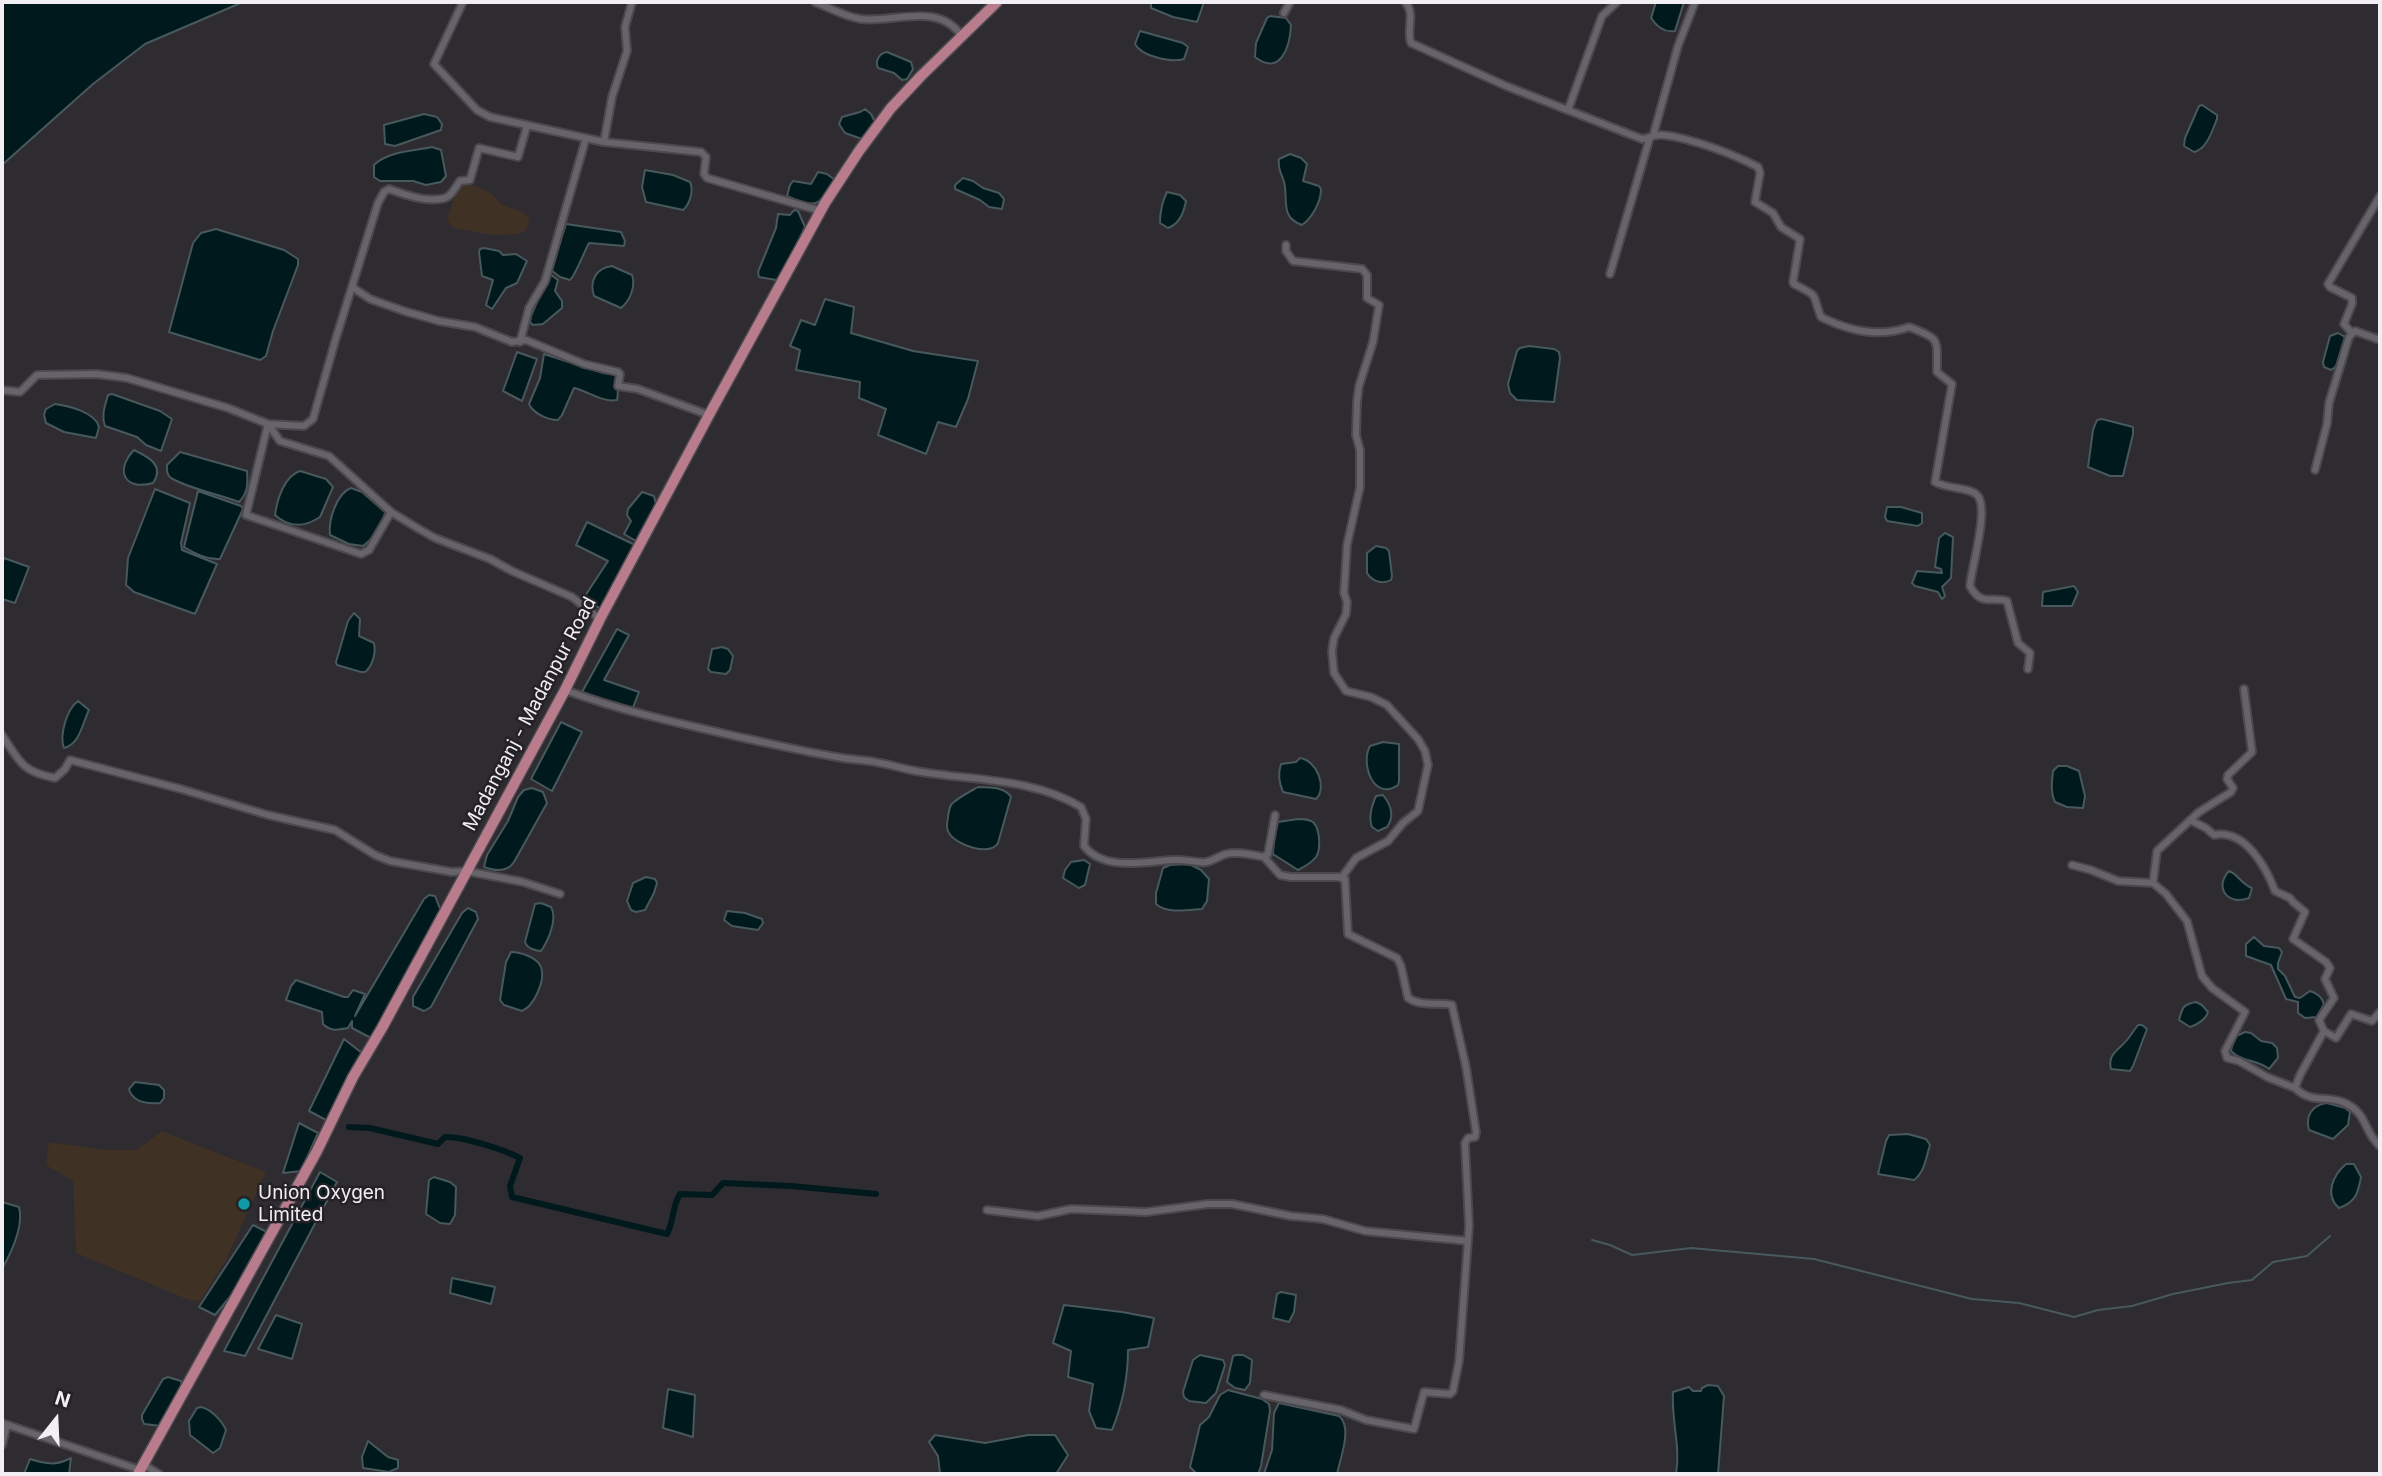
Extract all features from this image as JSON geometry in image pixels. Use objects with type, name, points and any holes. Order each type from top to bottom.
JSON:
[{"type":"main road","name":"Madanganj - Madanpur Road","points":[[141,1469],[317,1151],[354,1077],[821,211],[859,151],[891,108],[997,2]]},
{"type":"street","points":[[463,2],[434,64],[480,113],[604,142],[701,152],[706,157],[704,173],[707,178],[821,211]]},
{"type":"street","points":[[604,142],[612,97],[627,51],[625,27],[632,2]]},
{"type":"street","points":[[815,2],[858,19],[935,16],[953,25],[962,37]]},
{"type":"street","points":[[1284,13],[1290,2]]},
{"type":"street","points":[[1405,2],[1410,7],[1411,43],[1493,80],[1642,139],[1663,135],[1710,148],[1758,167],[1760,173],[1755,202],[1773,213],[1781,227],[1799,237],[1800,246],[1793,282],[1813,294],[1817,299],[1821,317],[1850,330],[1889,333],[1909,327],[1936,341],[1939,351],[1937,372],[1950,381],[1952,388],[1936,482],[1973,492],[1979,497],[1982,505],[1979,539],[1970,586],[1982,599],[1990,602],[2003,599],[2007,601],[2018,643],[2030,653],[2028,669]]},
{"type":"street","points":[[1568,110],[1602,16],[1617,2]]},
{"type":"street","points":[[1610,274],[1678,46],[1695,2]]},
{"type":"street","points":[[2,390],[20,392],[37,374],[97,374],[127,378],[228,408],[268,424],[304,426],[313,419],[378,203],[384,192],[389,189],[424,199],[445,198],[460,181],[470,180],[479,148],[518,157],[527,126]]},
{"type":"street","points":[[520,342],[529,308],[545,281],[586,138]]},
{"type":"street","points":[[2353,333],[2344,324],[2352,298],[2328,284],[2380,196]]},
{"type":"street","points":[[1286,245],[1286,251],[1293,261],[1362,269],[1367,275],[1367,298],[1380,308],[1359,386],[1356,435],[1360,450],[1360,487],[1347,545],[1346,614],[1334,638],[1332,651],[1334,673],[1346,691],[1387,705],[1418,739],[1425,751],[1428,765],[1418,811],[1403,823],[1388,841],[1356,858],[1342,877]]},
{"type":"street","points":[[352,287],[370,299],[404,311],[475,327],[512,342],[526,340],[584,364],[618,372],[618,386],[638,389],[709,415]]},
{"type":"street","points":[[2353,333],[2358,331],[2380,340]]},
{"type":"street","points":[[2315,470],[2327,424],[2329,403],[2353,333]]},
{"type":"street","points":[[268,424],[246,515],[361,554],[369,550],[391,512]]},
{"type":"street","points":[[268,424],[279,441],[329,456],[391,512],[435,538],[490,559],[572,597],[600,619]]},
{"type":"street","points":[[2153,883],[2157,851],[2190,820],[2231,792],[2233,788],[2227,779],[2228,775],[2252,752],[2244,689]]},
{"type":"street","points":[[565,690],[653,719],[798,750],[878,762],[926,773],[990,779],[1042,789],[1081,807],[1086,819],[1084,846],[1099,859],[1151,863],[1183,860],[1209,862],[1235,853],[1264,857],[1280,875],[1342,877]]},
{"type":"street","points":[[2,735],[28,772],[55,778],[70,760],[181,789],[268,816],[335,830],[375,855],[390,861],[523,882],[560,894]]},
{"type":"street","points":[[1264,857],[1268,854],[1275,815]]},
{"type":"street","points":[[2190,820],[2214,835],[2226,834],[2250,849],[2268,873],[2275,891],[2290,898],[2305,912],[2293,939],[2326,962],[2330,968],[2325,979],[2334,998],[2319,1020],[2324,1031],[2336,1038],[2351,1014],[2372,1021],[2380,1012]]},
{"type":"street","points":[[2072,865],[2118,881],[2153,883],[2166,894],[2187,921],[2202,976],[2212,988],[2245,1012],[2225,1051],[2227,1058],[2295,1088],[2309,1098],[2338,1100],[2353,1108],[2361,1113],[2370,1136],[2380,1146]]},
{"type":"street","points":[[1264,1395],[1341,1410],[1398,1428],[1416,1429],[1424,1392],[1450,1394],[1455,1386],[1461,1348],[1469,1226],[1465,1143],[1468,1138],[1475,1137],[1476,1132],[1466,1067],[1452,1005],[1425,1004],[1408,998],[1397,958],[1348,934],[1346,882],[1342,877]]},
{"type":"street","points":[[2295,1088],[2324,1031]]},
{"type":"street","points":[[987,1210],[1038,1216],[1071,1209],[1146,1212],[1208,1204],[1232,1204],[1291,1216],[1323,1219],[1365,1231],[1468,1241]]},
{"type":"street","points":[[2,1444],[5,1424],[159,1474]]},
{"type":"shaded area","points":[[468,183],[491,193],[502,205],[523,212],[530,218],[526,230],[519,234],[493,235],[451,226],[447,219],[453,201],[462,184]]},
{"type":"shaded area","points":[[162,1131],[266,1172],[226,1260],[200,1301],[189,1300],[76,1253],[73,1181],[46,1165],[49,1142],[107,1150],[136,1150]]},
{"type":"water","points":[[2,2],[243,2],[145,44],[93,84],[2,165]]},
{"type":"water","points":[[1151,2],[1204,2],[1197,22],[1173,17],[1151,8]]},
{"type":"water","points":[[1656,2],[1684,2],[1675,31],[1661,29],[1651,18]]},
{"type":"water","points":[[1270,16],[1286,18],[1291,25],[1286,50],[1278,61],[1271,63],[1255,57],[1256,43]]},
{"type":"water","points":[[1140,31],[1183,43],[1188,47],[1184,59],[1164,59],[1143,52],[1135,44]]},
{"type":"water","points":[[887,52],[911,62],[913,69],[907,79],[902,80],[894,73],[878,68],[878,58]]},
{"type":"water","points":[[2202,105],[2217,115],[2217,119],[2206,143],[2194,152],[2184,146],[2185,138],[2199,106]]},
{"type":"water","points":[[865,109],[875,122],[862,139],[845,133],[839,124],[842,117]]},
{"type":"water","points":[[424,114],[437,117],[442,124],[441,130],[395,146],[385,144],[384,125]]},
{"type":"water","points":[[432,147],[441,150],[446,176],[441,182],[426,185],[413,181],[380,181],[374,177],[374,165],[380,160],[402,152]]},
{"type":"water","points":[[1290,154],[1301,158],[1307,164],[1303,181],[1321,189],[1315,209],[1302,225],[1288,214],[1279,167],[1279,159]]},
{"type":"water","points":[[645,170],[673,175],[690,182],[691,197],[683,210],[646,202],[642,187]]},
{"type":"water","points":[[818,172],[835,180],[821,200],[811,204],[787,196],[793,181],[811,184]]},
{"type":"water","points":[[963,178],[999,193],[1004,199],[1002,209],[989,207],[955,189],[955,185]]},
{"type":"water","points":[[1167,192],[1180,195],[1186,201],[1178,221],[1168,228],[1160,223]]},
{"type":"water","points":[[794,210],[798,211],[805,227],[781,277],[776,280],[759,277],[758,272],[776,228],[778,214],[790,215]]},
{"type":"water","points":[[566,224],[621,232],[624,246],[589,243],[572,278],[570,280],[560,277],[551,270]]},
{"type":"water","points":[[216,229],[284,250],[298,259],[266,356],[260,360],[169,332],[193,243],[201,233]]},
{"type":"water","points":[[484,248],[499,251],[503,255],[516,254],[527,261],[517,283],[506,288],[492,309],[486,305],[493,280],[482,276],[479,252]]},
{"type":"water","points":[[612,266],[632,275],[633,279],[631,293],[621,308],[594,296],[592,285],[595,276],[602,269]]},
{"type":"water","points":[[548,276],[558,280],[555,291],[562,301],[562,308],[543,324],[533,325],[530,322],[531,316]]},
{"type":"water","points":[[825,299],[854,307],[851,333],[913,351],[978,361],[968,399],[956,427],[938,422],[926,454],[878,435],[886,409],[859,398],[860,382],[796,370],[800,350],[790,346],[801,320],[815,325]]},
{"type":"water","points":[[2338,333],[2345,337],[2344,346],[2340,360],[2331,370],[2324,367],[2323,362],[2330,336]]},
{"type":"water","points":[[1529,346],[1559,352],[1554,402],[1517,400],[1510,393],[1508,384],[1517,351]]},
{"type":"water","points":[[517,352],[537,359],[522,401],[503,391]]},
{"type":"water","points":[[544,354],[617,375],[617,400],[601,398],[574,388],[558,420],[537,413],[529,404],[540,378]]},
{"type":"water","points":[[112,394],[160,411],[172,419],[161,451],[146,445],[137,437],[105,426],[105,407],[108,395]]},
{"type":"water","points":[[55,404],[74,408],[92,417],[99,427],[96,438],[64,432],[46,423],[46,409]]},
{"type":"water","points":[[2097,420],[2133,427],[2123,476],[2110,476],[2088,467],[2093,430]]},
{"type":"water","points":[[134,450],[154,463],[157,472],[153,483],[135,484],[125,477],[125,465]]},
{"type":"water","points":[[180,452],[247,471],[247,488],[242,499],[239,502],[169,476],[167,465]]},
{"type":"water","points":[[300,471],[326,479],[333,487],[320,517],[297,525],[275,515],[286,483]]},
{"type":"water","points":[[351,488],[362,492],[385,512],[383,522],[363,546],[349,544],[330,535],[334,508],[342,495]]},
{"type":"water","points":[[155,489],[190,503],[181,543],[182,550],[217,564],[195,614],[134,592],[126,585],[128,558]]},
{"type":"water","points":[[198,491],[243,509],[220,559],[201,556],[184,547]]},
{"type":"water","points":[[642,492],[654,496],[656,504],[636,541],[624,534],[631,521],[627,515],[628,509]]},
{"type":"water","points":[[1887,507],[1901,507],[1922,513],[1922,523],[1918,526],[1887,521]]},
{"type":"water","points":[[587,522],[635,545],[600,609],[585,596],[608,561],[576,545]]},
{"type":"water","points":[[1945,533],[1953,537],[1951,578],[1942,587],[1945,596],[1942,599],[1938,592],[1912,583],[1917,571],[1942,573],[1941,569],[1935,567],[1939,538]]},
{"type":"water","points":[[1376,546],[1389,551],[1391,580],[1378,581],[1367,573],[1367,553]]},
{"type":"water","points":[[4,558],[29,567],[15,603],[2,599]]},
{"type":"water","points":[[2074,586],[2078,592],[2072,606],[2042,606],[2043,592]]},
{"type":"water","points":[[354,613],[360,619],[359,636],[374,643],[373,659],[365,672],[337,665],[336,662],[348,621]]},
{"type":"water","points":[[617,629],[629,635],[604,680],[639,692],[632,710],[582,692]]},
{"type":"water","points":[[712,649],[728,649],[733,656],[730,670],[726,674],[711,672],[708,669]]},
{"type":"water","points":[[78,701],[89,710],[77,738],[64,748],[65,723],[70,710]]},
{"type":"water","points":[[561,722],[582,732],[552,791],[531,779]]},
{"type":"water","points":[[1383,742],[1399,744],[1399,781],[1398,785],[1389,789],[1376,785],[1368,771],[1367,754],[1370,746]]},
{"type":"water","points":[[1300,758],[1311,764],[1318,775],[1321,788],[1316,799],[1283,792],[1279,774],[1281,764],[1296,762]]},
{"type":"water","points":[[2058,766],[2079,771],[2085,796],[2083,808],[2067,807],[2055,802],[2052,779],[2053,771]]},
{"type":"water","points":[[978,787],[1000,789],[1011,797],[998,843],[988,849],[973,848],[958,842],[947,827],[951,805]]},
{"type":"water","points":[[532,788],[543,792],[547,803],[514,862],[508,868],[500,870],[484,867],[487,855],[508,821],[518,797],[524,790]]},
{"type":"water","points":[[1383,795],[1390,807],[1391,819],[1387,827],[1378,831],[1372,827],[1371,811],[1376,796]]},
{"type":"water","points":[[1298,819],[1314,823],[1318,830],[1319,845],[1316,857],[1298,870],[1273,854],[1278,822]]},
{"type":"water","points":[[1084,860],[1090,864],[1085,885],[1079,888],[1063,878],[1071,862]]},
{"type":"water","points":[[1189,864],[1201,870],[1209,879],[1207,901],[1202,909],[1172,910],[1156,904],[1163,868]]},
{"type":"water","points":[[2229,871],[2252,888],[2249,898],[2234,899],[2225,893],[2223,883]]},
{"type":"water","points":[[646,877],[655,879],[657,883],[645,910],[636,912],[631,910],[627,901],[633,883]]},
{"type":"water","points":[[429,895],[435,896],[441,911],[373,1039],[352,1028],[352,1021],[348,1028],[329,1028],[323,1024],[322,1012],[286,1000],[296,980],[344,997],[348,997],[353,990],[365,994],[355,1016],[424,899]]},
{"type":"water","points":[[535,904],[551,907],[553,924],[541,951],[532,949],[525,942]]},
{"type":"water","points":[[468,908],[476,912],[478,919],[431,1007],[424,1011],[413,1006],[413,997],[462,913]]},
{"type":"water","points":[[727,911],[745,913],[762,919],[763,923],[758,930],[732,926],[724,920]]},
{"type":"water","points":[[2254,937],[2264,946],[2279,948],[2282,952],[2278,969],[2285,976],[2295,997],[2300,998],[2310,991],[2321,997],[2324,1004],[2317,1017],[2305,1018],[2298,1013],[2298,1002],[2286,999],[2271,965],[2246,956],[2246,944]]},
{"type":"water","points":[[511,952],[532,958],[539,963],[542,972],[535,998],[522,1011],[504,1005],[500,1000],[506,962]]},
{"type":"water","points":[[2196,1002],[2208,1012],[2201,1021],[2190,1027],[2179,1020],[2184,1007]]},
{"type":"water","points":[[2138,1025],[2147,1029],[2130,1071],[2111,1069],[2112,1056]]},
{"type":"water","points":[[2245,1032],[2261,1041],[2272,1043],[2277,1048],[2278,1058],[2269,1069],[2231,1051],[2234,1037]]},
{"type":"water","points":[[344,1039],[362,1053],[328,1121],[309,1111]]},
{"type":"water","points":[[135,1082],[159,1085],[164,1090],[164,1098],[160,1103],[137,1100],[129,1089]]},
{"type":"water","points":[[2327,1103],[2350,1112],[2348,1125],[2333,1139],[2309,1130],[2308,1125],[2311,1112]]},
{"type":"water","points":[[299,1123],[318,1133],[301,1171],[283,1173]]},
{"type":"water","points":[[1908,1134],[1926,1139],[1930,1145],[1921,1173],[1914,1180],[1878,1174],[1889,1135]]},
{"type":"water","points":[[2346,1164],[2354,1164],[2361,1177],[2355,1196],[2339,1208],[2334,1203],[2331,1191],[2334,1179]]},
{"type":"water","points":[[320,1172],[337,1182],[245,1356],[224,1351]]},
{"type":"water","points":[[434,1177],[456,1187],[455,1215],[450,1224],[440,1223],[426,1214],[429,1180]]},
{"type":"water","points":[[2,1202],[19,1207],[20,1222],[16,1239],[2,1269]]},
{"type":"water","points":[[253,1225],[267,1232],[259,1254],[246,1276],[215,1315],[199,1307]]},
{"type":"water","points":[[452,1278],[495,1287],[491,1304],[450,1293]]},
{"type":"water","points":[[1281,1292],[1296,1295],[1294,1312],[1289,1322],[1273,1318],[1277,1294]]},
{"type":"water","points":[[1064,1305],[1154,1318],[1148,1347],[1128,1350],[1124,1391],[1112,1430],[1096,1428],[1089,1411],[1093,1384],[1068,1377],[1071,1351],[1053,1343]]},
{"type":"water","points":[[276,1315],[302,1324],[292,1359],[258,1349]]},
{"type":"water","points":[[1200,1355],[1223,1360],[1225,1365],[1216,1393],[1206,1403],[1189,1401],[1183,1392],[1193,1360]]},
{"type":"water","points":[[1233,1356],[1252,1360],[1250,1383],[1245,1390],[1235,1388],[1227,1382]]},
{"type":"water","points":[[168,1377],[181,1381],[182,1386],[161,1426],[144,1424],[142,1415],[163,1379]]},
{"type":"water","points":[[1708,1385],[1718,1386],[1724,1396],[1718,1474],[1676,1474],[1673,1392],[1689,1387],[1693,1391],[1701,1391]]},
{"type":"water","points":[[668,1389],[695,1395],[693,1437],[663,1428]]},
{"type":"water","points":[[1228,1390],[1262,1399],[1269,1404],[1261,1466],[1258,1474],[1197,1474],[1190,1467],[1200,1425],[1209,1417],[1220,1395]]},
{"type":"water","points":[[1279,1403],[1339,1416],[1343,1421],[1345,1435],[1337,1474],[1264,1474],[1272,1450],[1274,1413]]},
{"type":"water","points":[[201,1407],[216,1416],[226,1430],[220,1448],[213,1453],[190,1435],[189,1421],[197,1408]]},
{"type":"water","points":[[935,1435],[985,1443],[1028,1435],[1055,1435],[1068,1455],[1056,1474],[940,1474],[938,1456],[929,1442]]},
{"type":"water","points":[[368,1441],[388,1457],[398,1460],[398,1468],[389,1472],[363,1468],[362,1457]]},
{"type":"water","points":[[71,1458],[69,1474],[24,1474],[30,1459],[51,1463]]},
{"type":"waterway","points":[[349,1127],[370,1128],[438,1144],[445,1137],[452,1137],[494,1148],[520,1158],[510,1186],[512,1197],[667,1234],[680,1194],[712,1195],[723,1183],[876,1194]]},
{"type":"waterway","points":[[1592,1240],[1632,1255],[1691,1248],[1814,1259],[1972,1299],[2019,1303],[2074,1317],[2098,1310],[2132,1306],[2173,1294],[2252,1280],[2273,1262],[2307,1256],[2330,1236]]},
{"type":"place","name":"Union Oxygen Limited","points":[[244,1204]]}]
